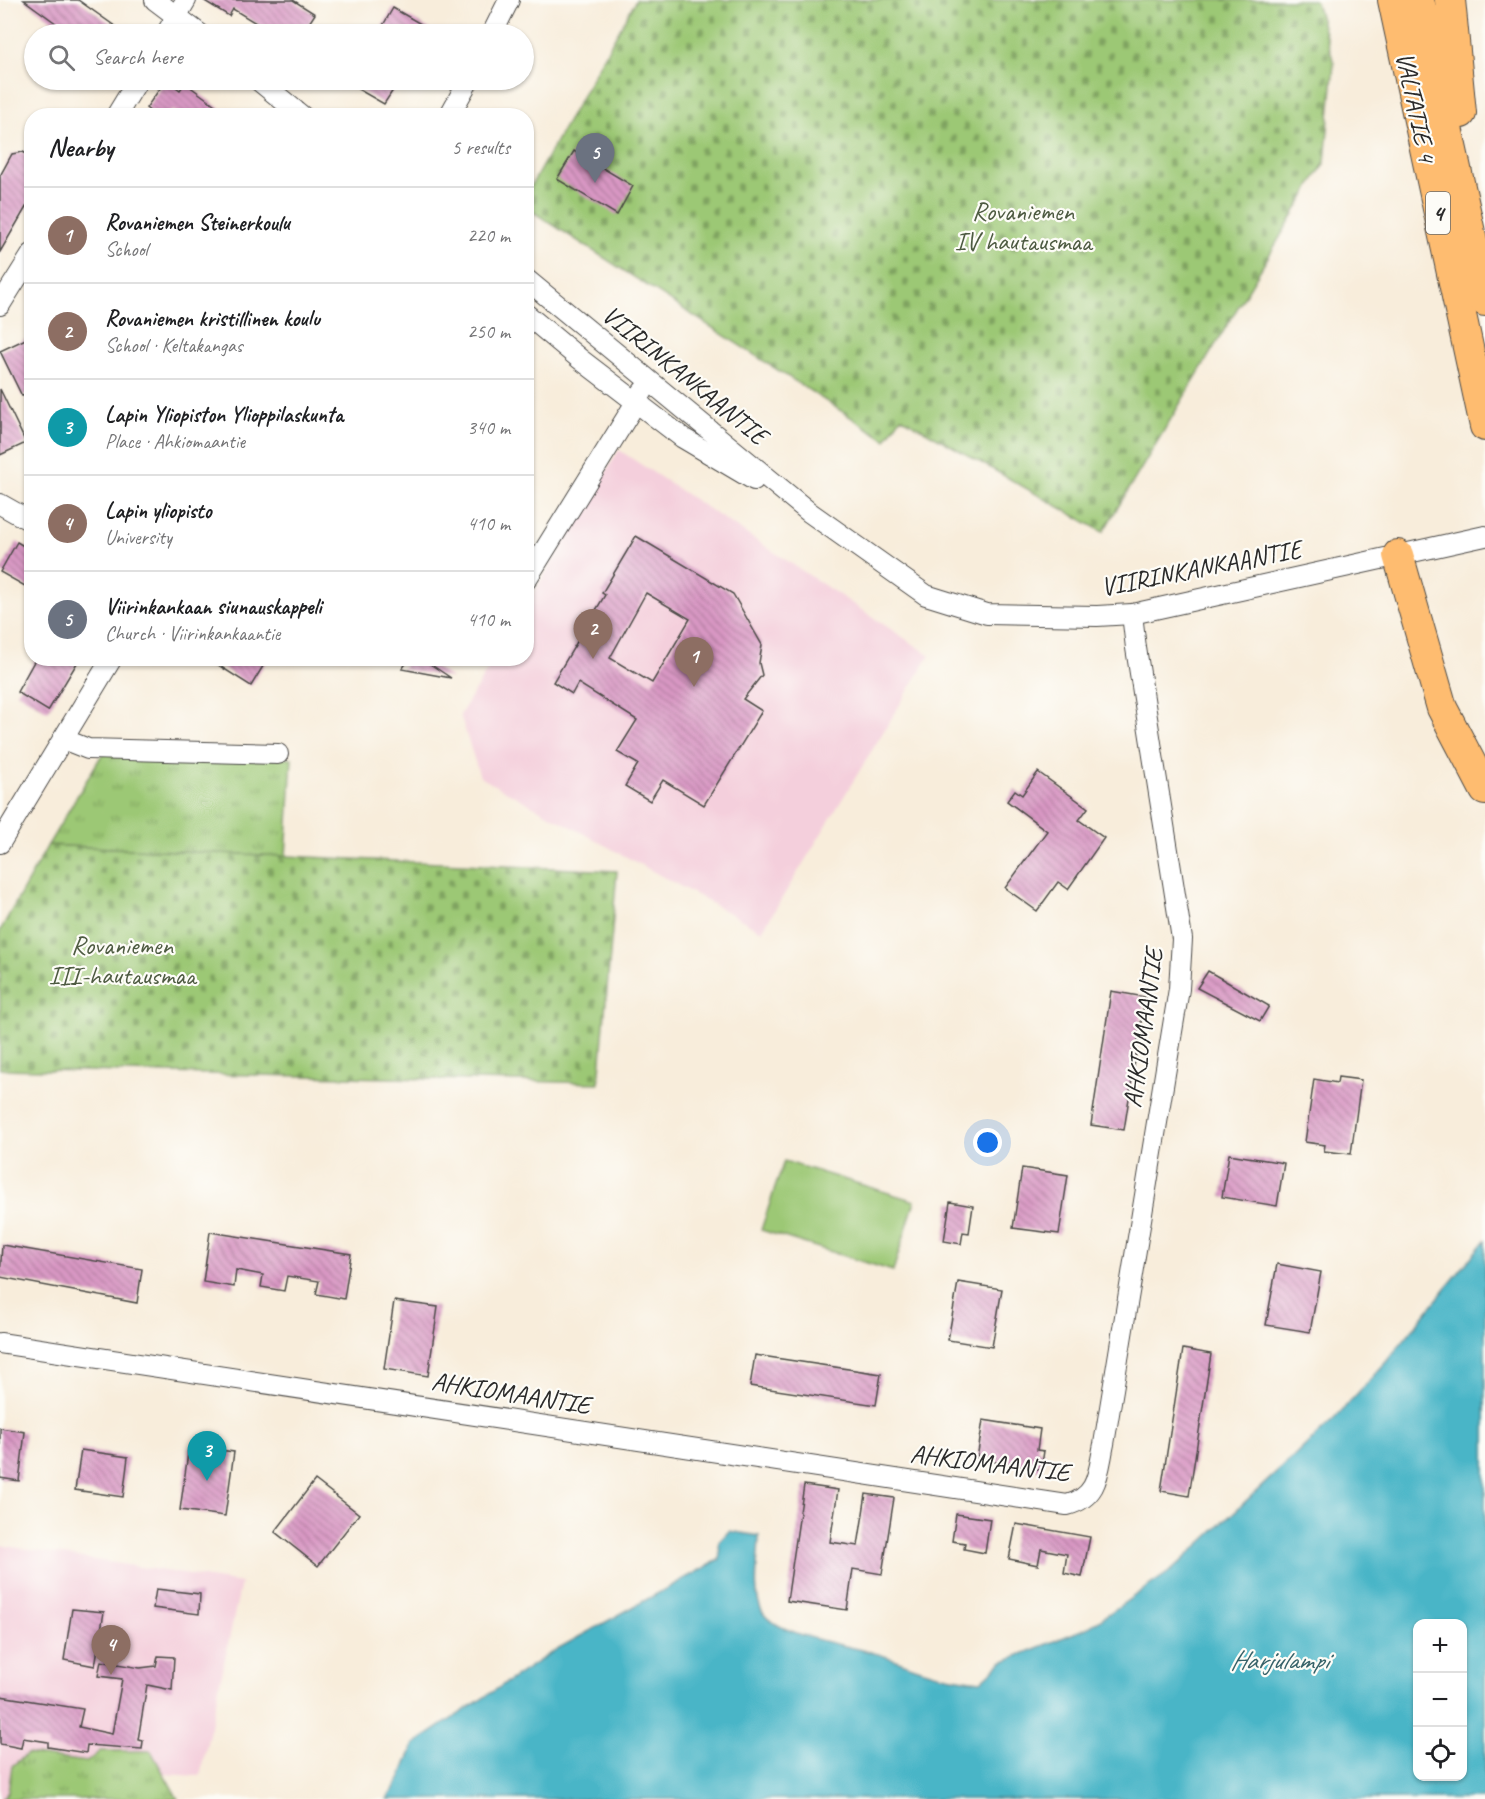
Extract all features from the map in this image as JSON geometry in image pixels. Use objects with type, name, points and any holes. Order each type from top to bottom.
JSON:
[{"type":"highway","points":[[1374,0],[1454,221]]},
{"type":"highway","name":"VALTATIE 4","points":[[1393,0],[1454,221],[1485,301]]},
{"type":"highway","name":"VALTATIE 4","points":[[1419,0],[1485,426]]},
{"type":"highway","points":[[1450,0],[1461,117],[1454,221]]},
{"type":"highway","points":[[1398,555],[1442,708],[1485,790]]},
{"type":"street","points":[[155,0],[181,8],[193,24]]},
{"type":"street","points":[[497,24],[509,0]]},
{"type":"street","points":[[172,24],[181,8]]},
{"type":"street","points":[[121,108],[132,90]]},
{"type":"street","points":[[270,90],[292,108]]},
{"type":"street","points":[[454,108],[464,90]]},
{"type":"street","points":[[461,108],[467,90]]},
{"type":"street","points":[[0,305],[24,267]]},
{"type":"street","name":"VIIRINKANKAANTIE","points":[[534,286],[809,512],[926,595],[987,614],[1097,616],[1132,614],[1485,536]]},
{"type":"street","name":"VIIRINKANKAANTIE","points":[[534,320],[683,438],[809,512]]},
{"type":"street","points":[[534,567],[650,381]]},
{"type":"street","points":[[0,504],[24,518]]},
{"type":"street","name":"AHKIOMAANTIE","points":[[0,1342],[1067,1505],[1080,1501],[1090,1493],[1104,1444],[1180,979],[1182,939],[1132,614]]},
{"type":"street","points":[[0,843],[107,666]]},
{"type":"street","points":[[63,740],[88,749],[278,754]]},
{"type":"shaded area","points":[[619,450],[930,655],[762,931],[480,777],[460,715],[490,666],[534,666],[534,592]]},
{"type":"shaded area","points":[[0,1545],[241,1583],[200,1776],[39,1767],[13,1799],[0,1799]]},
{"type":"green space","name":"Rovaniemen IV hautausmaa","points":[[636,0],[1315,0],[1334,63],[1325,162],[1103,532],[901,417],[886,440],[534,213],[534,181]]},
{"type":"green space","points":[[104,751],[292,758],[286,856],[48,845]]},
{"type":"green space","name":"Rovaniemen III-hautausmaa","points":[[48,845],[617,871],[599,1083],[0,1069],[0,931]]},
{"type":"green space","points":[[784,1161],[915,1201],[893,1271],[761,1230]]},
{"type":"green space","points":[[100,1751],[151,1751],[178,1799],[2,1799],[8,1791],[12,1766],[27,1754],[87,1762]]},
{"type":"water","name":"Harjulampi","points":[[1485,1240],[1485,1799],[387,1799],[400,1779],[414,1744],[557,1649],[720,1559],[719,1542],[729,1531],[759,1536],[757,1596],[763,1613],[771,1621],[783,1628],[815,1639],[881,1655],[937,1674],[981,1681],[1002,1662],[1089,1627],[1172,1570],[1335,1418],[1386,1362]]},
{"type":"building","points":[[24,0],[78,0],[112,24],[57,24]]},
{"type":"building","points":[[203,0],[293,0],[315,14],[308,24],[258,24],[233,9],[229,16]]},
{"type":"building","points":[[393,8],[421,24],[384,24]]},
{"type":"building","points":[[159,90],[195,90],[219,108],[146,108]]},
{"type":"building","points":[[360,90],[393,90],[384,104]]},
{"type":"building","points":[[574,151],[633,186],[617,215],[557,179]]},
{"type":"building","points":[[24,153],[24,211],[0,252],[0,176],[12,154]]},
{"type":"building","points":[[24,340],[24,395],[22,396],[0,351]]},
{"type":"building","points":[[0,389],[24,439],[24,444],[0,455]]},
{"type":"building","points":[[636,536],[733,594],[762,645],[759,663],[762,675],[743,699],[762,711],[704,805],[663,780],[650,801],[625,786],[638,764],[617,752],[637,720],[578,683],[572,694],[553,682],[605,595],[602,593]],"holes":[[[646,593],[690,619],[652,683],[610,658]]]},
{"type":"building","points":[[17,542],[24,546],[24,586],[0,572]]},
{"type":"building","points":[[32,666],[75,666],[48,711],[17,692]]},
{"type":"building","points":[[220,666],[263,666],[251,686]]},
{"type":"building","points":[[404,666],[433,666],[451,678],[402,669]]},
{"type":"building","points":[[1038,772],[1088,808],[1079,820],[1104,838],[1068,889],[1058,882],[1037,911],[1005,888],[1047,831],[1007,801],[1015,790],[1022,795]]},
{"type":"building","points":[[1208,971],[1269,1006],[1260,1021],[1197,988]]},
{"type":"building","points":[[1111,991],[1145,997],[1124,1130],[1091,1125]]},
{"type":"building","points":[[1338,1077],[1361,1080],[1351,1154],[1324,1151],[1325,1145],[1305,1142],[1314,1079],[1337,1083]]},
{"type":"building","points":[[1229,1154],[1284,1163],[1277,1206],[1222,1197]]},
{"type":"building","points":[[1022,1168],[1068,1175],[1059,1234],[1013,1228]]},
{"type":"building","points":[[950,1202],[973,1206],[969,1233],[963,1232],[961,1244],[944,1241]]},
{"type":"building","points":[[210,1232],[351,1254],[344,1299],[316,1294],[319,1281],[287,1276],[284,1291],[261,1287],[263,1275],[236,1270],[234,1287],[203,1282]]},
{"type":"building","points":[[2,1245],[142,1269],[137,1303],[0,1277]]},
{"type":"building","points":[[1277,1264],[1321,1272],[1310,1332],[1266,1325]]},
{"type":"building","points":[[958,1282],[1002,1289],[992,1347],[948,1340]]},
{"type":"building","points":[[394,1301],[438,1307],[428,1376],[384,1369]]},
{"type":"building","points":[[1183,1349],[1211,1354],[1189,1496],[1161,1491]]},
{"type":"building","points":[[755,1355],[881,1374],[876,1405],[750,1386]]},
{"type":"building","points":[[983,1420],[1040,1429],[1037,1450],[1044,1451],[1041,1470],[977,1459]]},
{"type":"building","points":[[0,1428],[25,1432],[19,1481],[0,1478]]},
{"type":"building","points":[[189,1446],[234,1452],[225,1516],[180,1510]]},
{"type":"building","points":[[81,1450],[128,1457],[123,1497],[75,1490]]},
{"type":"building","points":[[315,1480],[359,1514],[318,1566],[275,1532]]},
{"type":"building","points":[[804,1485],[838,1490],[830,1542],[858,1546],[866,1494],[894,1498],[882,1574],[853,1569],[847,1610],[787,1601]]},
{"type":"building","points":[[956,1514],[990,1519],[985,1553],[964,1549],[965,1543],[952,1541]]},
{"type":"building","points":[[1016,1524],[1090,1537],[1082,1577],[1064,1573],[1067,1554],[1041,1549],[1038,1565],[1009,1559]]},
{"type":"building","points":[[156,1589],[200,1594],[199,1614],[153,1608]]},
{"type":"building","points":[[72,1609],[104,1612],[95,1666],[64,1660]]},
{"type":"building","points":[[158,1656],[174,1657],[172,1690],[147,1685],[138,1740],[143,1741],[142,1749],[87,1745],[86,1753],[48,1747],[48,1742],[23,1738],[21,1748],[0,1744],[0,1696],[83,1709],[79,1727],[112,1734],[122,1679],[98,1676],[101,1661],[140,1668],[156,1666]]},
{"type":"place","name":"Viirinkankaan siunauskappeli","points":[[595,183]]},
{"type":"place","name":"Rovaniemen kristillinen koulu","points":[[593,659]]},
{"type":"place","name":"Rovaniemen Steinerkoulu","points":[[694,687]]},
{"type":"place","name":"Lapin Yliopiston Ylioppilaskunta","points":[[207,1481]]},
{"type":"place","name":"Lapin yliopisto","points":[[111,1675]]}]
